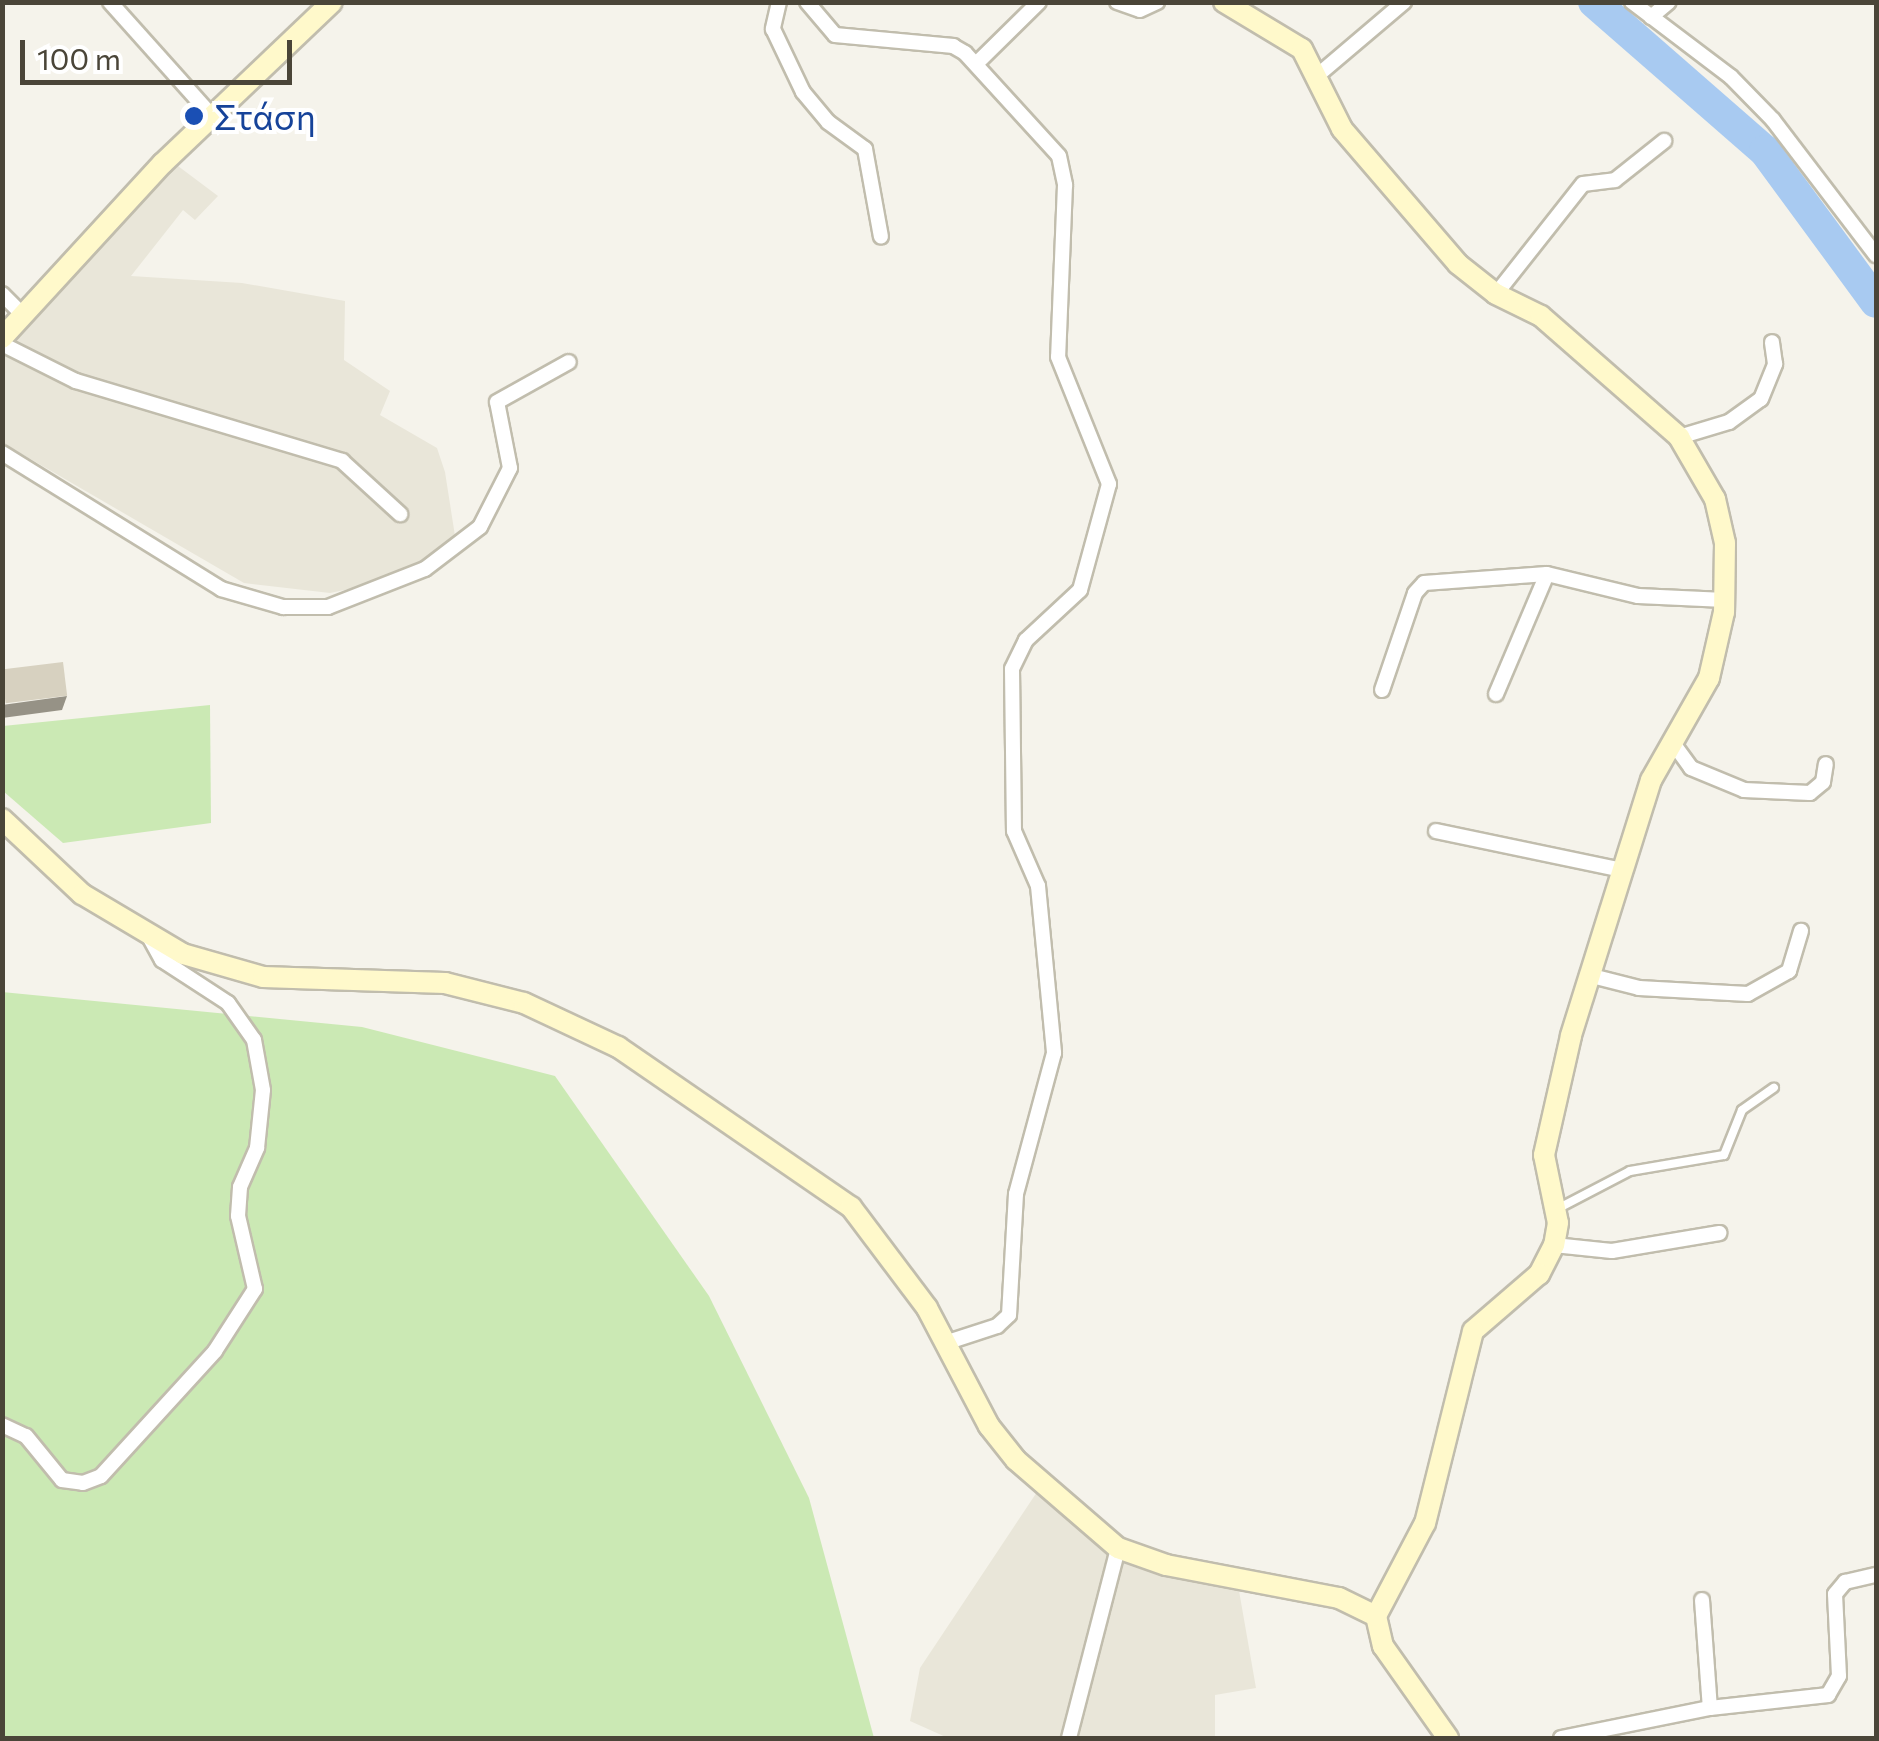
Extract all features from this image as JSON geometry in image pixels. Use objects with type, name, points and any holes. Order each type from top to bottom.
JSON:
[{"type":"street","points":[[110,2],[211,115]]},
{"type":"street","points":[[332,2],[211,115],[2,341],[76,381],[342,462],[400,514]]},
{"type":"street","points":[[779,2],[776,41],[803,92],[828,122],[865,149],[881,237]]},
{"type":"street","points":[[807,2],[835,35],[953,46],[976,64],[1049,142],[1063,168],[1058,357],[1109,484],[1080,590],[1026,640],[1012,669],[1014,832],[1038,886],[1054,1053],[1016,1194],[1009,1315],[997,1326],[945,1343]]},
{"type":"street","points":[[976,64],[1039,2]]},
{"type":"street","points":[[1117,2],[1140,10],[1157,2]]},
{"type":"street","points":[[1224,2],[1302,49],[1342,129],[1429,236],[1496,294],[1542,316],[1678,437],[1715,499],[1725,543],[1725,600],[1701,702],[1651,780],[1588,974],[1544,1155],[1555,1210],[1554,1245],[1540,1274],[1473,1331],[1425,1523],[1376,1616],[1384,1646],[1448,1738]]},
{"type":"street","points":[[1318,75],[1404,2]]},
{"type":"street","points":[[1632,2],[1731,77],[1773,120],[1876,255]]},
{"type":"street","points":[[1651,17],[1669,2]]},
{"type":"street","points":[[1496,294],[1583,184],[1612,182],[1664,141]]},
{"type":"street","points":[[2,294],[24,316]]},
{"type":"street","points":[[1678,437],[1729,422],[1761,399],[1775,364],[1772,342]]},
{"type":"street","points":[[2,452],[222,589],[283,607],[328,607],[426,569],[480,527],[510,468],[497,402],[569,362]]},
{"type":"street","points":[[1382,690],[1420,585],[1546,574],[1638,596],[1725,600]]},
{"type":"street","points":[[1496,694],[1546,574]]},
{"type":"street","points":[[1673,742],[1691,768],[1744,790],[1810,793],[1823,782],[1826,764]]},
{"type":"street","points":[[2,819],[82,894],[150,938],[263,977],[445,983],[524,1003],[618,1048],[851,1207],[896,1260],[989,1426],[1016,1460],[1118,1548],[1166,1565],[1339,1598],[1376,1616]]},
{"type":"street","points":[[1436,830],[1622,870]]},
{"type":"street","points":[[1588,974],[1638,988],[1748,994],[1789,971],[1802,931]]},
{"type":"street","points":[[2,1425],[26,1436],[62,1480],[82,1483],[102,1476],[214,1351],[255,1289],[238,1216],[240,1188],[257,1148],[262,1090],[254,1040],[228,1003],[162,960],[150,938]]},
{"type":"street","points":[[1554,1245],[1612,1251],[1719,1233]]},
{"type":"street","points":[[1069,1738],[1118,1548]]},
{"type":"street","points":[[1561,1738],[1710,1708],[1833,1692],[1839,1676],[1835,1594],[1845,1582],[1876,1575]]},
{"type":"street","points":[[1702,1600],[1710,1708]]},
{"type":"lane","points":[[1555,1210],[1630,1171],[1724,1155],[1742,1110],[1774,1088]]},
{"type":"shaded area","points":[[174,163],[218,196],[195,220],[183,210],[131,276],[242,283],[345,301],[344,360],[390,391],[380,415],[437,448],[445,472],[455,536],[420,561],[364,586],[330,593],[244,583],[3,443],[2,353]]},
{"type":"shaded area","points":[[1037,1492],[1105,1548],[1238,1585],[1256,1688],[1215,1695],[1215,1738],[948,1738],[910,1721],[920,1668]]},
{"type":"green space","points":[[210,705],[211,823],[63,843],[3,791],[3,726]]},
{"type":"green space","points":[[2,992],[362,1027],[555,1076],[709,1296],[809,1498],[874,1738],[3,1738]]},
{"type":"building","points":[[63,662],[67,696],[6,703],[2,669]]},
{"type":"waterway","points":[[1594,2],[1765,151],[1876,302]]},
{"type":"place","name":"Στάση","points":[[194,116]]}]
